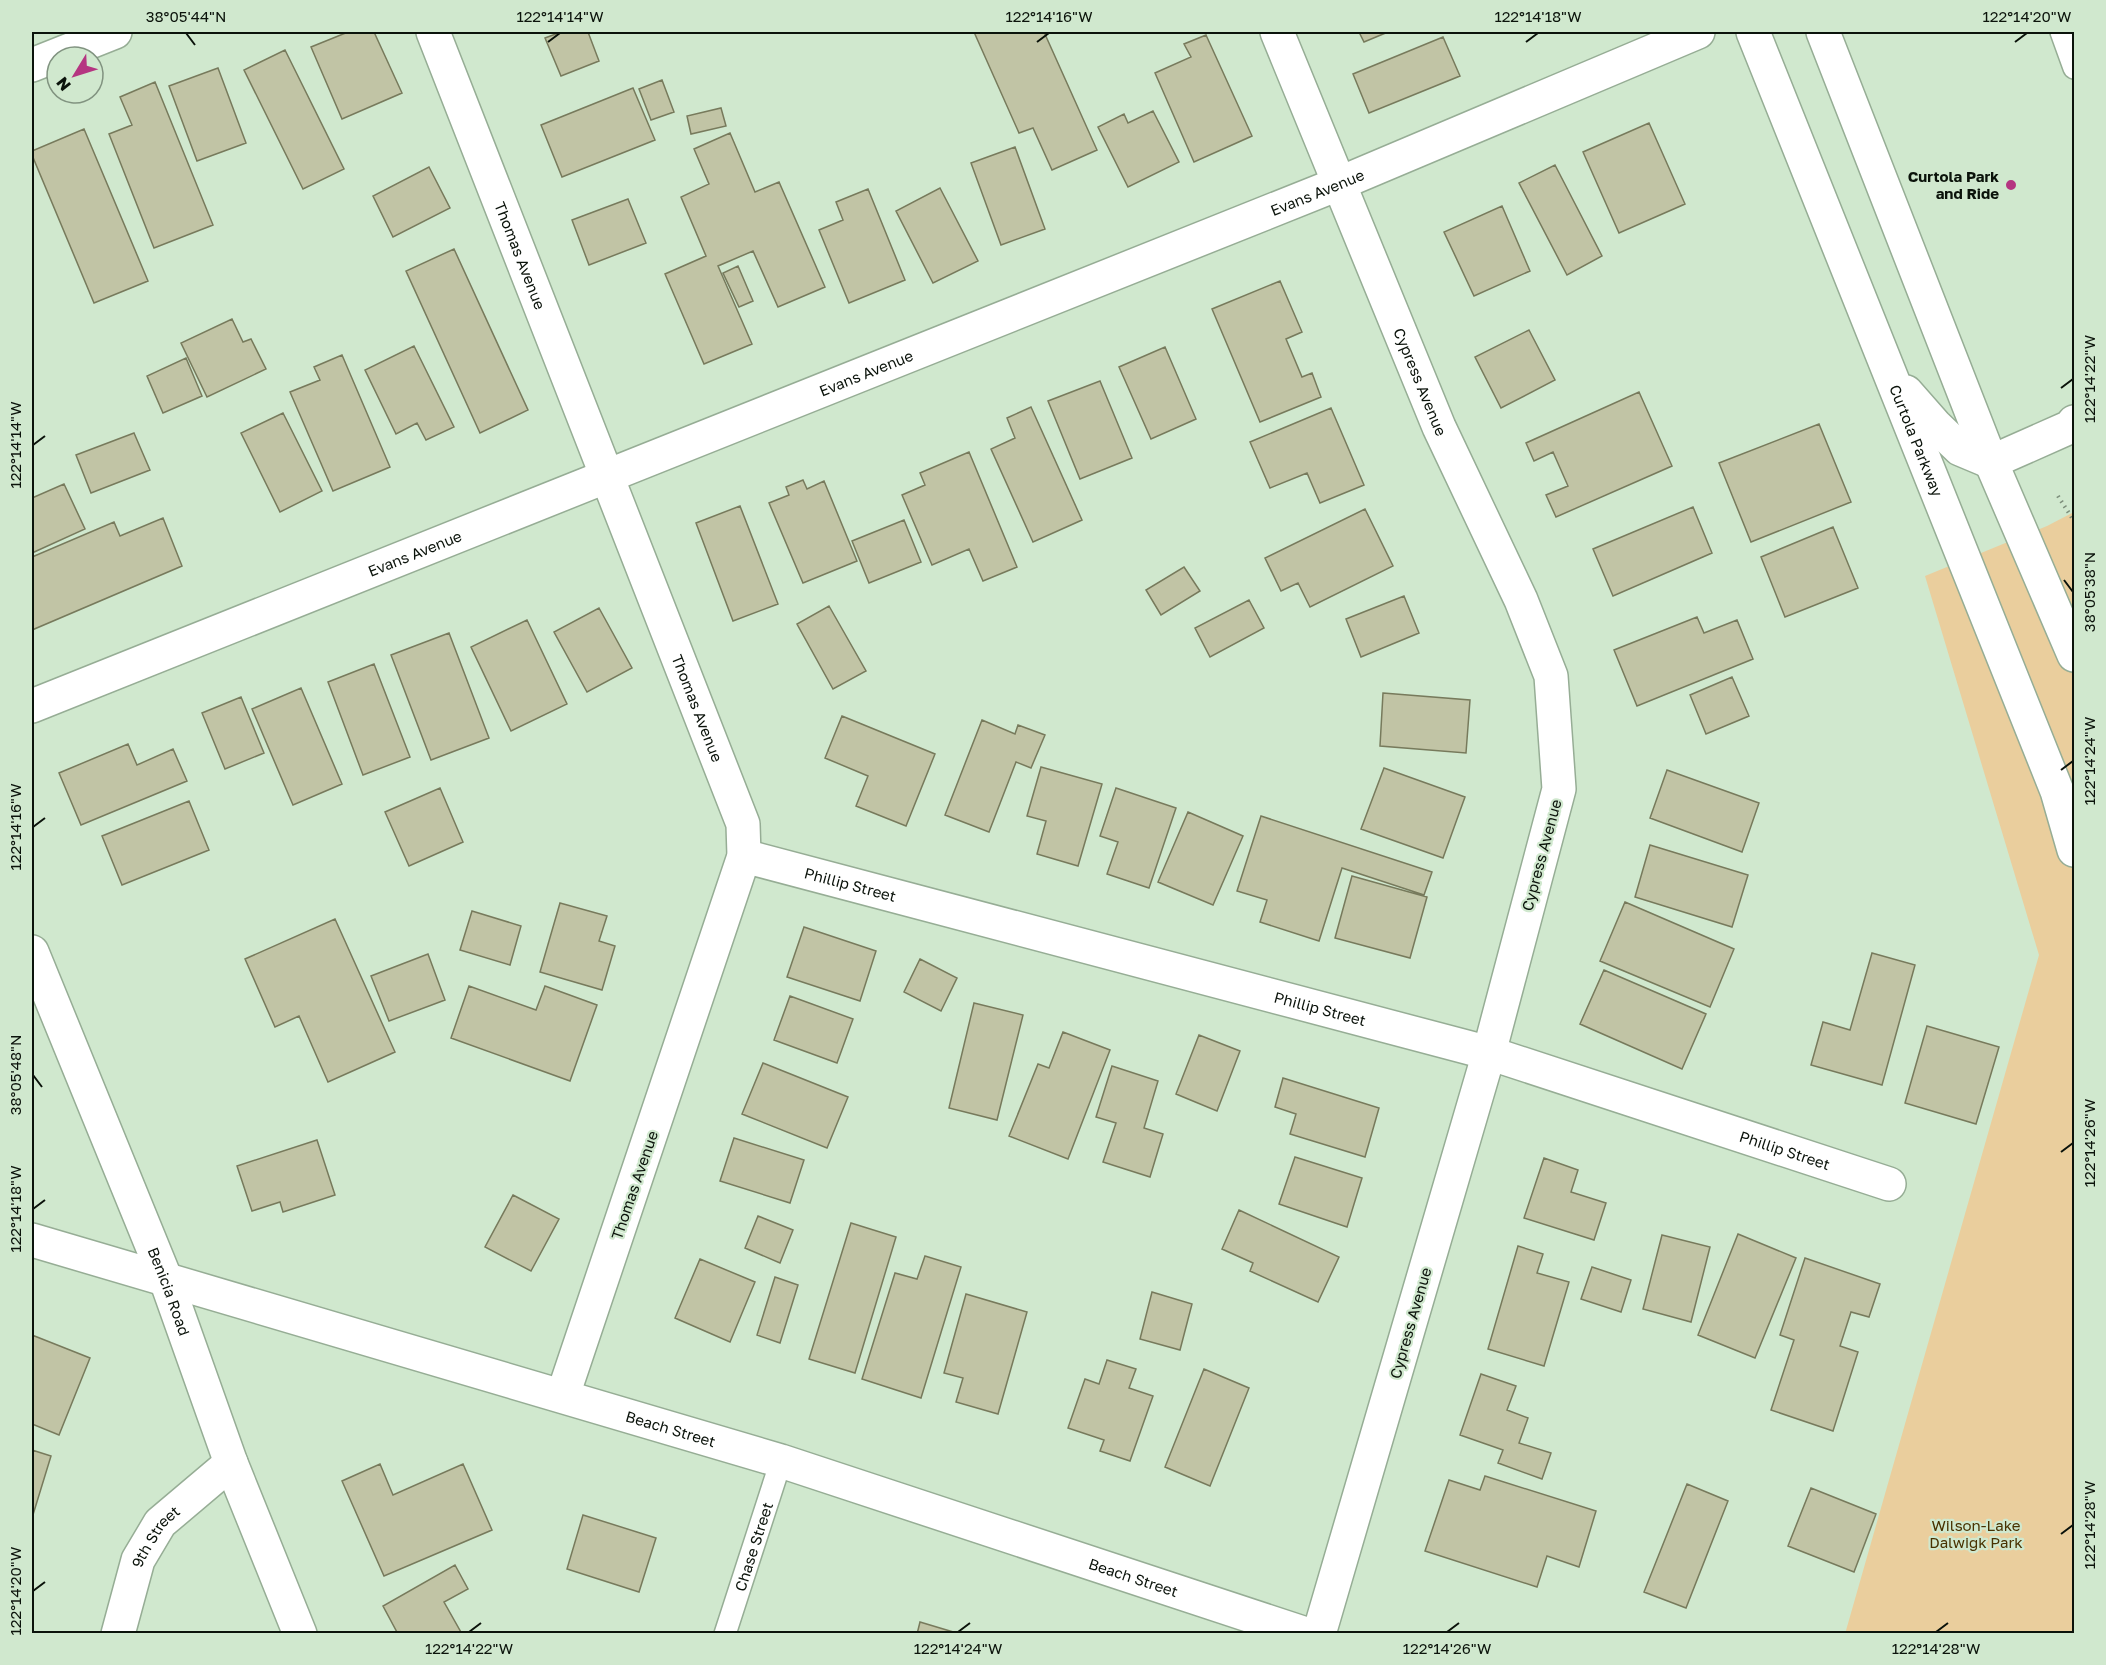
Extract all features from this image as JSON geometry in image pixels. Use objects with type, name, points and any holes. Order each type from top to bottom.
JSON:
[{"type":"street","points":[[32,64],[115,32]]},
{"type":"street","name":"Thomas Avenue","points":[[433,32],[744,824],[744,856],[563,1395]]},
{"type":"street","name":"Cypress Avenue","points":[[1277,32],[1439,427],[1521,600],[1551,676],[1559,789],[1489,1053],[1319,1634]]},
{"type":"street","name":"Evans Avenue","points":[[32,706],[1338,184],[1698,32]]},
{"type":"street","name":"Curtola Parkway","points":[[1754,32],[2057,791],[2074,850]]},
{"type":"street","points":[[1823,32],[1991,462],[2074,655]]},
{"type":"street","points":[[1889,372],[1935,425],[1960,449],[1991,462],[2070,427],[2074,422]]},
{"type":"street","name":"Phillip Street","points":[[744,856],[1489,1053],[1889,1184]]},
{"type":"street","name":"Benicia Road","points":[[32,952],[166,1280],[231,1463],[300,1634]]},
{"type":"street","name":"Beach Street","points":[[32,1240],[781,1461],[1306,1634]]},
{"type":"street","name":"9th Street","points":[[118,1634],[138,1560],[160,1523],[231,1463]]},
{"type":"lane","points":[[2061,32],[2074,68]]},
{"type":"lane","name":"Chase Street","points":[[725,1634],[781,1461]]},
{"type":"path","points":[[2058,496],[2074,521]]},
{"type":"green space","name":"Wilson-Lake Dalwigk Park","points":[[2074,512],[2074,1633],[1845,1634],[2039,955],[1925,576],[2047,526]]},
{"type":"building","points":[[348,32],[374,32],[402,93],[342,119],[311,47]]},
{"type":"building","points":[[561,32],[588,32],[599,61],[561,76],[545,38]]},
{"type":"building","points":[[974,32],[1044,32],[1097,150],[1052,170],[1033,128],[1019,133]]},
{"type":"building","points":[[1359,32],[1388,32],[1364,42]]},
{"type":"building","points":[[1206,35],[1252,136],[1194,162],[1155,73],[1191,57],[1184,44]]},
{"type":"building","points":[[1443,37],[1460,76],[1369,113],[1353,74]]},
{"type":"building","points":[[285,50],[344,169],[303,189],[244,70]]},
{"type":"building","points":[[218,68],[246,143],[197,161],[169,86]]},
{"type":"building","points":[[662,80],[674,112],[651,120],[639,89]]},
{"type":"building","points":[[155,82],[213,225],[154,248],[109,134],[132,125],[120,97]]},
{"type":"building","points":[[633,88],[655,140],[562,177],[541,125]]},
{"type":"building","points":[[721,108],[726,126],[691,134],[687,116]]},
{"type":"building","points":[[1153,111],[1179,162],[1128,187],[1098,127],[1124,114],[1128,123]]},
{"type":"building","points":[[1649,123],[1685,204],[1619,233],[1583,152]]},
{"type":"building","points":[[84,129],[148,281],[94,303],[32,155],[32,151]]},
{"type":"building","points":[[730,133],[755,192],[779,182],[825,287],[778,307],[753,251],[718,266],[752,344],[704,364],[665,274],[706,256],[681,197],[709,184],[694,149]]},
{"type":"building","points":[[1015,147],[1045,229],[1001,245],[971,163]]},
{"type":"building","points":[[1555,165],[1602,256],[1567,275],[1519,183]]},
{"type":"building","points":[[429,167],[450,208],[393,237],[373,196]]},
{"type":"building","points":[[940,188],[978,261],[933,283],[896,211]]},
{"type":"building","points":[[868,189],[905,280],[849,303],[819,230],[843,220],[836,202]]},
{"type":"building","points":[[628,199],[646,243],[589,265],[572,220]]},
{"type":"building","points":[[1502,206],[1530,271],[1474,296],[1444,232]]},
{"type":"building","points":[[454,249],[528,410],[480,433],[406,271]]},
{"type":"building","points":[[738,266],[753,301],[739,307],[723,273]]},
{"type":"building","points":[[1280,281],[1302,332],[1286,339],[1302,377],[1312,373],[1321,397],[1260,422],[1212,309]]},
{"type":"building","points":[[232,319],[243,342],[251,339],[266,369],[207,397],[181,343]]},
{"type":"building","points":[[1529,330],[1555,380],[1501,408],[1475,357]]},
{"type":"building","points":[[414,346],[454,427],[426,440],[417,423],[396,434],[365,370]]},
{"type":"building","points":[[1165,347],[1196,419],[1151,439],[1119,367]]},
{"type":"building","points":[[342,355],[390,467],[333,491],[290,392],[320,380],[314,367]]},
{"type":"building","points":[[186,358],[202,396],[163,413],[147,376]]},
{"type":"building","points":[[1100,381],[1132,458],[1080,479],[1048,401]]},
{"type":"building","points":[[1639,392],[1672,466],[1556,517],[1546,495],[1568,486],[1553,452],[1534,461],[1526,443]]},
{"type":"building","points":[[1031,407],[1082,520],[1033,542],[991,449],[1015,438],[1007,418]]},
{"type":"building","points":[[1331,408],[1364,485],[1320,503],[1307,473],[1270,488],[1250,442]]},
{"type":"building","points":[[283,413],[322,491],[280,512],[241,433]]},
{"type":"building","points":[[1819,424],[1851,502],[1751,542],[1719,463]]},
{"type":"building","points":[[134,433],[150,470],[91,493],[76,455]]},
{"type":"building","points":[[969,452],[1017,567],[983,581],[969,549],[932,565],[902,495],[925,485],[920,473]]},
{"type":"building","points":[[803,480],[807,489],[824,481],[857,561],[803,583],[769,503],[789,495],[786,487]]},
{"type":"building","points":[[64,484],[85,529],[32,553],[32,498]]},
{"type":"building","points":[[740,506],[778,604],[733,621],[696,523]]},
{"type":"building","points":[[1693,507],[1712,553],[1613,596],[1593,549]]},
{"type":"building","points":[[1365,509],[1393,566],[1310,607],[1298,583],[1281,591],[1265,558]]},
{"type":"building","points":[[163,518],[182,566],[32,630],[32,557],[114,522],[120,536]]},
{"type":"building","points":[[904,520],[921,562],[869,583],[852,541]]},
{"type":"building","points":[[1833,527],[1858,588],[1785,617],[1761,557]]},
{"type":"building","points":[[1184,567],[1200,591],[1161,615],[1146,590]]},
{"type":"building","points":[[1404,596],[1419,633],[1361,657],[1346,619]]},
{"type":"building","points":[[1249,600],[1264,628],[1210,657],[1195,628]]},
{"type":"building","points":[[829,606],[866,671],[833,689],[797,624]]},
{"type":"building","points":[[599,608],[632,668],[587,692],[554,632]]},
{"type":"building","points":[[1697,617],[1704,633],[1737,620],[1753,659],[1637,706],[1614,650]]},
{"type":"building","points":[[527,620],[567,704],[511,731],[471,647]]},
{"type":"building","points":[[449,633],[489,738],[431,760],[391,655]]},
{"type":"building","points":[[374,664],[410,757],[363,775],[328,682]]},
{"type":"building","points":[[1732,677],[1749,716],[1706,734],[1690,695]]},
{"type":"building","points":[[301,688],[342,784],[293,805],[252,709]]},
{"type":"building","points":[[1383,693],[1470,700],[1466,753],[1380,746]]},
{"type":"building","points":[[241,697],[264,753],[225,769],[202,713]]},
{"type":"building","points":[[842,716],[935,754],[906,826],[856,806],[868,776],[825,758]]},
{"type":"building","points":[[982,720],[1015,734],[1018,725],[1045,735],[1031,768],[1016,762],[989,832],[945,815]]},
{"type":"building","points":[[128,744],[137,765],[173,749],[187,781],[81,825],[59,773]]},
{"type":"building","points":[[1041,767],[1102,784],[1078,866],[1037,854],[1046,821],[1027,816]]},
{"type":"building","points":[[1384,768],[1465,797],[1443,858],[1361,829]]},
{"type":"building","points":[[1667,770],[1759,803],[1742,852],[1650,818]]},
{"type":"building","points":[[440,788],[463,842],[409,866],[385,812]]},
{"type":"building","points":[[1116,788],[1176,808],[1149,888],[1107,874],[1118,842],[1100,836]]},
{"type":"building","points":[[189,801],[209,850],[122,885],[102,836]]},
{"type":"building","points":[[1188,812],[1243,836],[1213,905],[1158,882]]},
{"type":"building","points":[[1261,816],[1432,872],[1424,895],[1342,868],[1319,941],[1260,922],[1267,900],[1237,891]]},
{"type":"building","points":[[1650,845],[1748,875],[1732,927],[1635,897]]},
{"type":"building","points":[[1352,876],[1427,897],[1410,958],[1335,938]]},
{"type":"building","points":[[1625,902],[1734,949],[1710,1007],[1600,961]]},
{"type":"building","points":[[560,903],[607,916],[599,941],[615,946],[602,990],[540,972]]},
{"type":"building","points":[[472,911],[521,926],[510,965],[460,950]]},
{"type":"building","points":[[335,919],[395,1052],[328,1082],[299,1016],[275,1027],[245,959]]},
{"type":"building","points":[[804,927],[876,951],[860,1001],[787,977]]},
{"type":"building","points":[[1872,953],[1915,965],[1882,1085],[1811,1065],[1823,1022],[1850,1030]]},
{"type":"building","points":[[428,954],[445,1000],[389,1021],[371,976]]},
{"type":"building","points":[[920,959],[957,978],[941,1011],[904,992]]},
{"type":"building","points":[[1604,970],[1706,1014],[1682,1069],[1580,1024]]},
{"type":"building","points":[[469,986],[536,1010],[545,986],[597,1005],[570,1081],[451,1038]]},
{"type":"building","points":[[790,996],[853,1019],[837,1063],[774,1040]]},
{"type":"building","points":[[974,1003],[1023,1015],[997,1120],[949,1108]]},
{"type":"building","points":[[1927,1026],[1999,1047],[1976,1124],[1905,1103]]},
{"type":"building","points":[[1063,1032],[1110,1050],[1068,1159],[1009,1136],[1038,1064],[1049,1068]]},
{"type":"building","points":[[1199,1035],[1240,1051],[1217,1111],[1176,1094]]},
{"type":"building","points":[[763,1063],[848,1097],[827,1148],[742,1114]]},
{"type":"building","points":[[1112,1066],[1158,1081],[1144,1128],[1163,1134],[1150,1177],[1103,1162],[1116,1123],[1096,1117]]},
{"type":"building","points":[[1283,1078],[1379,1108],[1365,1157],[1290,1134],[1296,1114],[1275,1107]]},
{"type":"building","points":[[734,1138],[804,1160],[790,1203],[720,1181]]},
{"type":"building","points":[[317,1140],[335,1195],[283,1212],[280,1202],[252,1211],[237,1166]]},
{"type":"building","points":[[1295,1157],[1362,1178],[1347,1227],[1279,1204]]},
{"type":"building","points":[[1544,1158],[1578,1170],[1571,1192],[1606,1203],[1594,1240],[1524,1218]]},
{"type":"building","points":[[513,1195],[559,1219],[531,1271],[485,1247]]},
{"type":"building","points":[[1239,1210],[1339,1257],[1318,1302],[1250,1271],[1253,1263],[1222,1249]]},
{"type":"building","points":[[758,1216],[793,1230],[780,1263],[745,1248]]},
{"type":"building","points":[[851,1223],[896,1237],[855,1373],[809,1359]]},
{"type":"building","points":[[1738,1234],[1796,1258],[1755,1358],[1698,1335]]},
{"type":"building","points":[[1662,1235],[1710,1247],[1691,1322],[1643,1309]]},
{"type":"building","points":[[1518,1246],[1543,1254],[1537,1273],[1569,1282],[1544,1366],[1488,1349]]},
{"type":"building","points":[[925,1256],[961,1267],[921,1398],[862,1379],[895,1273],[917,1279]]},
{"type":"building","points":[[1805,1258],[1880,1284],[1869,1317],[1851,1312],[1840,1346],[1858,1352],[1833,1431],[1771,1410],[1794,1340],[1780,1335]]},
{"type":"building","points":[[700,1259],[755,1282],[730,1342],[675,1318]]},
{"type":"building","points":[[1592,1267],[1631,1280],[1621,1312],[1581,1299]]},
{"type":"building","points":[[775,1277],[798,1285],[780,1343],[757,1335]]},
{"type":"building","points":[[1152,1292],[1192,1304],[1180,1350],[1140,1339]]},
{"type":"building","points":[[966,1294],[1027,1312],[998,1414],[956,1402],[963,1378],[944,1373]]},
{"type":"building","points":[[32,1335],[90,1358],[59,1435],[32,1424]]},
{"type":"building","points":[[1107,1360],[1136,1369],[1129,1388],[1153,1396],[1130,1461],[1100,1451],[1104,1440],[1068,1428],[1085,1379],[1099,1384]]},
{"type":"building","points":[[1204,1369],[1249,1388],[1210,1486],[1165,1467]]},
{"type":"building","points":[[1481,1374],[1516,1386],[1507,1410],[1528,1418],[1519,1443],[1551,1453],[1542,1479],[1498,1463],[1503,1450],[1460,1435]]},
{"type":"building","points":[[32,1450],[51,1456],[32,1518]]},
{"type":"building","points":[[380,1464],[393,1495],[463,1464],[492,1530],[384,1576],[342,1481]]},
{"type":"building","points":[[1485,1476],[1596,1511],[1579,1567],[1547,1556],[1537,1587],[1425,1551],[1449,1480],[1480,1490]]},
{"type":"building","points":[[1687,1484],[1728,1501],[1686,1608],[1644,1592]]},
{"type":"building","points":[[1811,1488],[1876,1514],[1854,1572],[1788,1546]]},
{"type":"building","points":[[583,1515],[656,1538],[639,1592],[567,1569]]},
{"type":"building","points":[[455,1565],[468,1589],[444,1602],[462,1634],[398,1634],[383,1606]]},
{"type":"building","points":[[920,1622],[960,1634],[917,1634]]},
{"type":"place","name":"Curtola Park and Ride","points":[[2011,185]]}]
